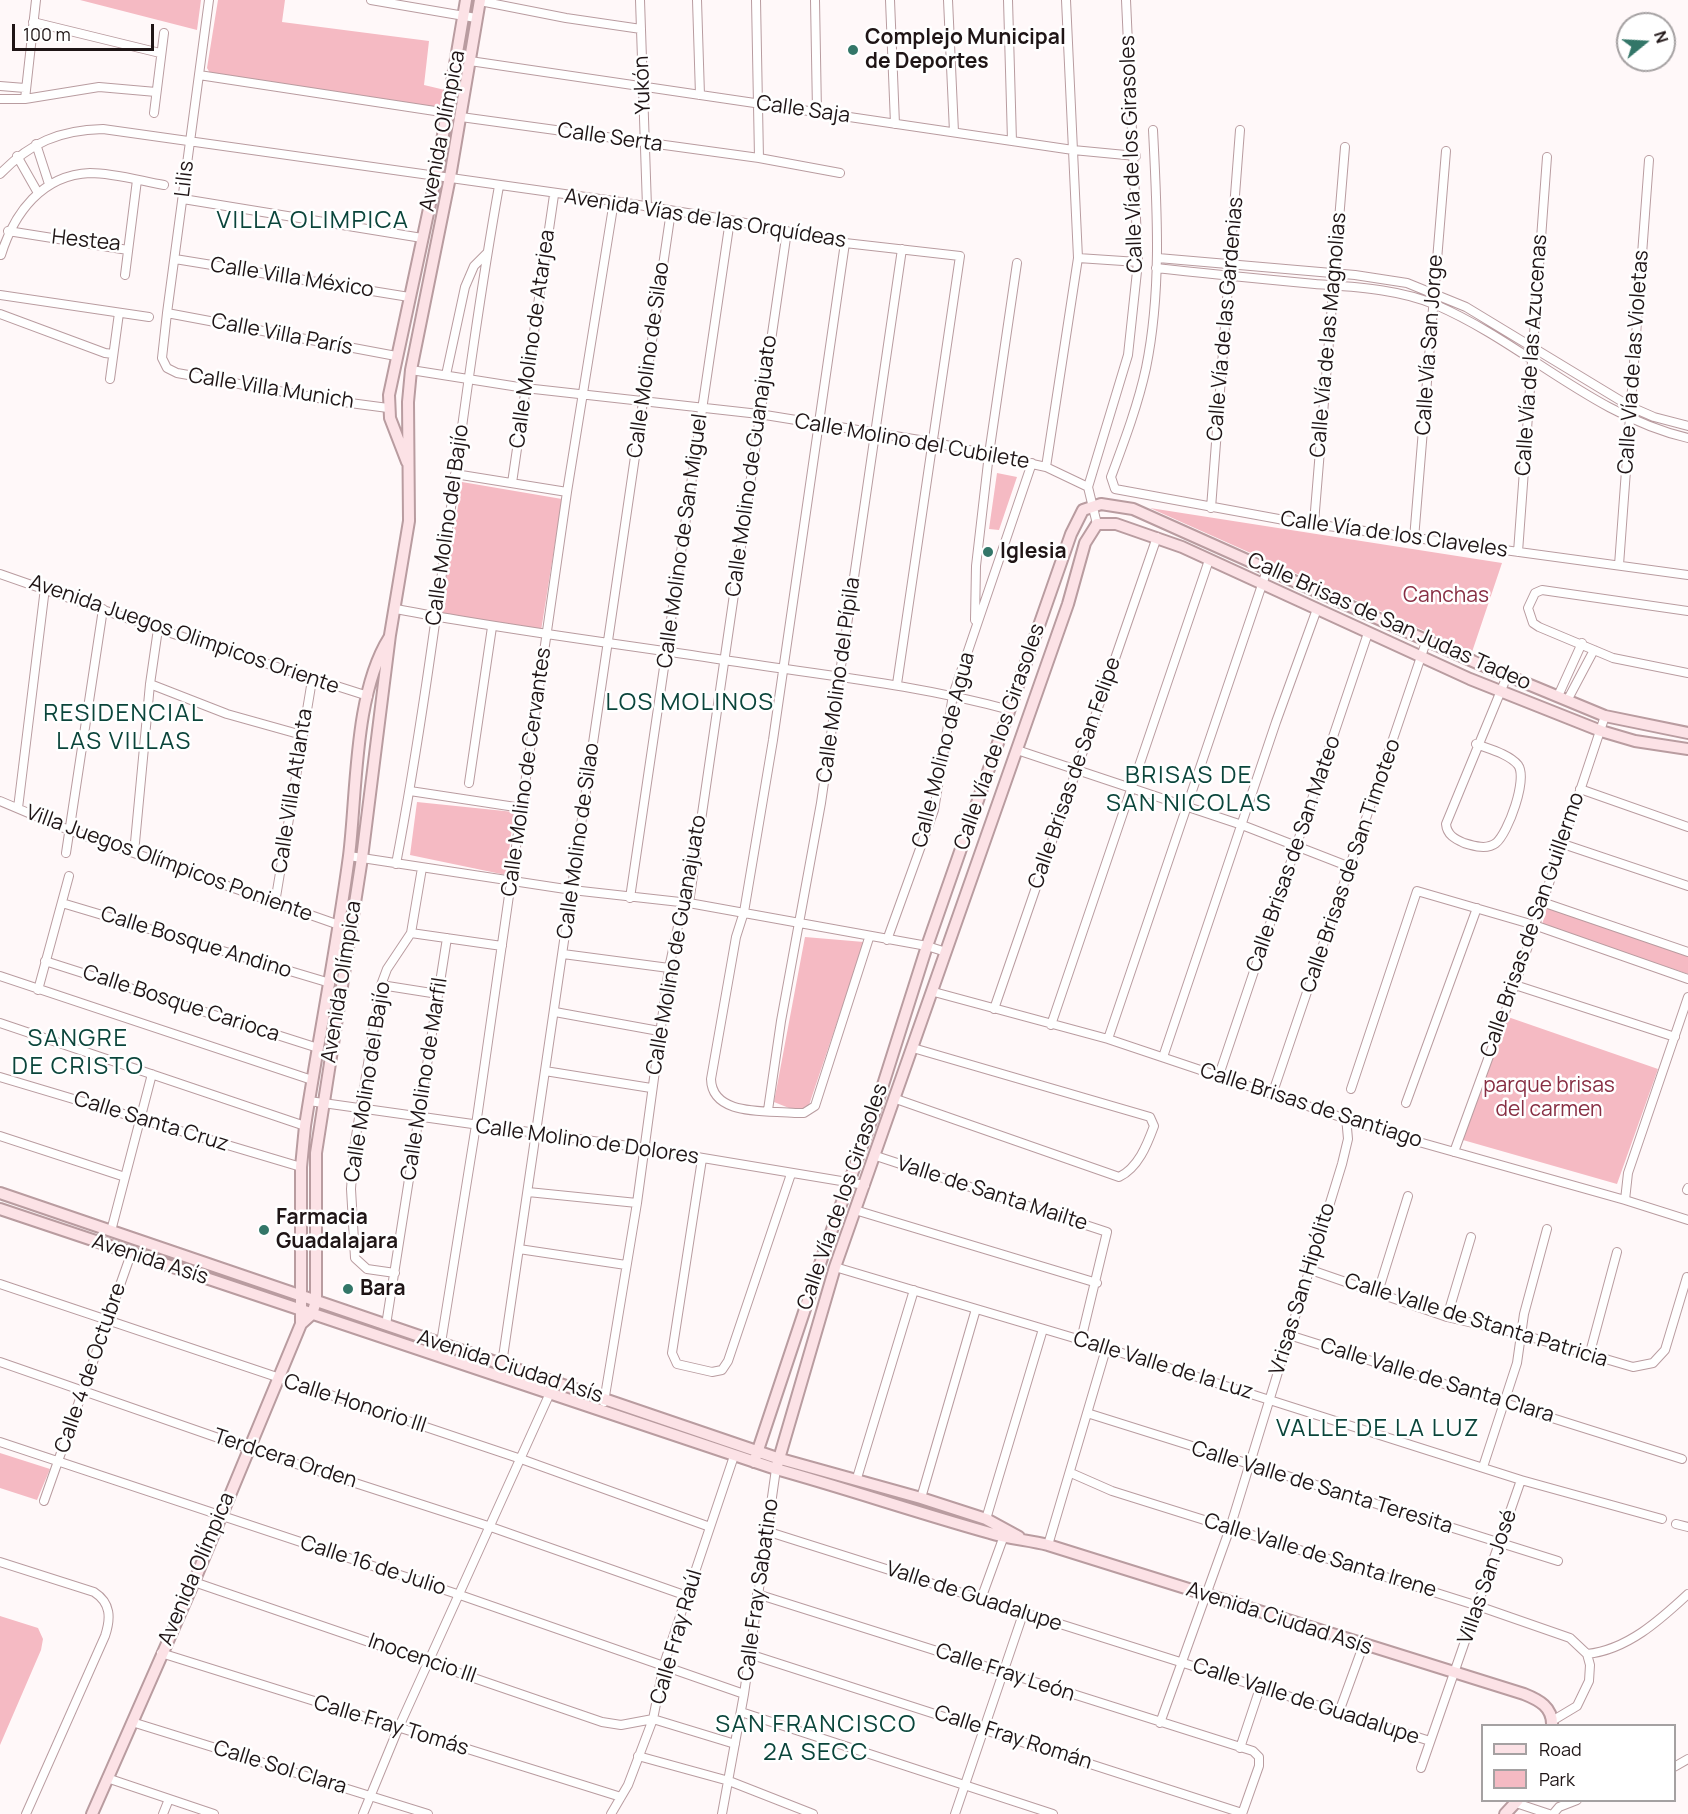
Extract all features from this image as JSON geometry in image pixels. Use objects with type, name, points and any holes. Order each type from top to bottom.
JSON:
[{"type":"street","points":[[25,99],[36,0]]},
{"type":"street","name":"Lilis","points":[[162,358],[209,0]]},
{"type":"street","points":[[371,0],[403,2],[476,18]]},
{"type":"street","name":"Avenida Olímpica","points":[[410,471],[394,432],[388,408],[396,356],[436,176],[466,0]]},
{"type":"street","points":[[480,0],[566,18],[641,29]]},
{"type":"street","name":"Avenida Olímpica","points":[[306,1307],[315,1301],[314,1184],[323,1104],[362,858],[390,635],[409,521],[408,402],[411,370],[450,177],[480,0]]},
{"type":"street","name":"Yukón","points":[[640,0],[647,207]]},
{"type":"street","points":[[697,0],[700,95]]},
{"type":"street","points":[[756,0],[759,158]]},
{"type":"street","points":[[815,0],[817,112]]},
{"type":"street","points":[[890,0],[896,124]]},
{"type":"street","points":[[948,0],[954,132]]},
{"type":"street","points":[[1008,0],[1012,141]]},
{"type":"street","points":[[1046,467],[1078,258],[1066,0]]},
{"type":"street","name":"Calle Vía de los Girasoles","points":[[1088,487],[1128,356],[1138,262],[1136,156],[1126,0]]},
{"type":"street","points":[[33,22],[160,53]]},
{"type":"street","points":[[154,113],[164,33]]},
{"type":"street","name":"Calle Saja","points":[[470,61],[1073,150],[1136,156]]},
{"type":"street","points":[[199,75],[447,113]]},
{"type":"street","points":[[0,86],[25,88]]},
{"type":"street","points":[[0,99],[25,99],[99,87],[156,92]]},
{"type":"street","name":"Calle Serta","points":[[461,117],[759,158],[840,173]]},
{"type":"street","name":"Avenida Vías de las Orquídeas","points":[[0,174],[17,156],[36,144],[61,133],[78,129],[103,129],[190,139],[450,177],[554,195],[614,201],[730,220],[845,243],[960,256],[932,442]]},
{"type":"street","points":[[1154,130],[1158,258],[1156,268],[1230,277],[1333,285],[1388,292],[1433,303],[1483,328],[1630,419],[1658,431],[1688,438]]},
{"type":"street","name":"Calle Vía de las Gardenias","points":[[1211,508],[1240,130]]},
{"type":"street","points":[[36,144],[49,184]]},
{"type":"street","name":"Calle Vía de las Magnolias","points":[[1314,523],[1345,147]]},
{"type":"street","name":"Calle Vía San Jorge","points":[[1414,538],[1446,152]]},
{"type":"street","points":[[17,156],[38,193]]},
{"type":"street","name":"Calle Vía de las Azucenas","points":[[1518,552],[1530,358],[1547,157]]},
{"type":"street","name":"Calle Vía de las Violetas","points":[[1619,565],[1649,160]]},
{"type":"street","points":[[1,255],[8,231],[38,193],[49,184],[90,173],[164,185]]},
{"type":"street","name":"Hestea","points":[[8,231],[128,250],[137,180]]},
{"type":"street","name":"Calle Molino del Bajío","points":[[396,864],[410,790],[468,378],[499,186]]},
{"type":"street","name":"Calle Molino de Atarjea","points":[[512,483],[554,195]]},
{"type":"street","points":[[183,199],[422,238]]},
{"type":"street","name":"Calle Molino de Cervantes","points":[[441,1343],[512,882],[567,492],[614,201]]},
{"type":"street","name":"Calle Molino de Silao","points":[[502,1364],[671,211]]},
{"type":"street","name":"Calle Molino de San Miguel","points":[[630,898],[730,220]]},
{"type":"street","name":"Calle Molino de Guanajuato","points":[[604,1410],[637,1203],[669,968],[680,917],[689,903],[787,231]]},
{"type":"street","points":[[845,243],[773,740],[744,912],[734,948],[711,1089],[717,1099],[725,1104],[804,1113],[815,1106],[869,938]]},
{"type":"street","name":"Calle Molino del Pípila","points":[[768,1110],[781,1021],[801,923],[840,675],[902,249]]},
{"type":"street","points":[[125,275],[128,250]]},
{"type":"street","points":[[446,375],[465,287],[474,266],[487,254]]},
{"type":"street","points":[[1078,258],[1138,262]]},
{"type":"street","points":[[1158,258],[1333,273],[1407,283],[1433,291],[1532,346],[1631,407],[1654,417],[1688,426]]},
{"type":"street","name":"Calle Villa México","points":[[175,259],[409,297]]},
{"type":"street","name":"Calle Molino de Agua","points":[[975,628],[976,566],[989,453],[1017,264]]},
{"type":"street","name":"Calle Vía de los Claveles","points":[[1156,268],[1146,368],[1111,477],[1112,487],[1119,491],[1211,508],[1688,575]]},
{"type":"street","points":[[0,295],[149,317]]},
{"type":"street","points":[[110,379],[119,313]]},
{"type":"street","name":"Calle Villa París","points":[[167,313],[396,356]]},
{"type":"street","points":[[0,315],[113,354]]},
{"type":"street","name":"Calle Villa Munich","points":[[162,358],[167,368],[177,373],[388,408]]},
{"type":"street","name":"Calle Molino del Cubilete","points":[[411,370],[584,396],[702,410],[759,414],[932,442],[1046,467],[1088,487]]},
{"type":"street","points":[[897,684],[932,442]]},
{"type":"street","name":"Calle Molino de Agua","points":[[887,940],[934,810],[953,695],[1032,463]]},
{"type":"street","points":[[455,474],[567,492]]},
{"type":"street","points":[[1088,487],[1097,524]]},
{"type":"street","name":"Calle Vía de los Girasoles","points":[[754,1462],[927,946],[1074,524],[1083,510],[1093,504]]},
{"type":"street","name":"Calle Brisas de San Judas Tadeo","points":[[1093,504],[1108,504],[1133,509],[1477,663],[1605,716],[1688,733]]},
{"type":"street","name":"Calle Brisas de San Judas Tadeo","points":[[1097,524],[1109,522],[1157,537],[1499,691],[1635,741],[1688,750]]},
{"type":"street","name":"Calle Vía de los Girasoles","points":[[776,1464],[835,1267],[934,992],[1068,604],[1085,543],[1097,524]]},
{"type":"street","name":"Calle Brisas de San Felipe","points":[[994,1009],[1157,537]]},
{"type":"street","points":[[1051,1025],[1209,560]]},
{"type":"street","points":[[1108,1039],[1267,570]]},
{"type":"street","name":"Avenida Juegos Olimpicos Oriente","points":[[0,574],[158,629],[368,696]]},
{"type":"street","points":[[18,808],[45,588]]},
{"type":"street","points":[[1688,611],[1549,590],[1535,593],[1528,608],[1533,623],[1594,650],[1623,660],[1688,673]]},
{"type":"street","points":[[66,853],[103,609]]},
{"type":"street","points":[[396,609],[492,627],[608,641],[723,660],[897,684],[953,695],[1010,710]]},
{"type":"street","points":[[1163,1057],[1275,722],[1317,609]]},
{"type":"street","points":[[469,783],[492,627]]},
{"type":"street","points":[[134,853],[150,684],[158,629]]},
{"type":"street","name":"Calle Brisas de San Mateo","points":[[1219,1075],[1368,633]]},
{"type":"street","name":"Avenida Olímpica","points":[[92,1814],[194,1582],[220,1515],[279,1379],[306,1307],[301,1167],[305,1126],[339,926],[368,696],[378,655],[390,635]]},
{"type":"street","name":"Calle Brisas de San Timoteo","points":[[1273,1092],[1427,639]]},
{"type":"street","points":[[1563,697],[1582,644]]},
{"type":"street","points":[[1563,697],[1594,650]]},
{"type":"street","points":[[1470,679],[1477,663]]},
{"type":"street","points":[[1476,744],[1509,758],[1518,765],[1522,775],[1522,785],[1508,822],[1497,843],[1488,847],[1455,839],[1448,833],[1446,824],[1476,744],[1507,676]]},
{"type":"street","name":"Calle Villa Atlanta","points":[[275,903],[312,680]]},
{"type":"street","points":[[150,684],[227,714],[302,735]]},
{"type":"street","name":"Calle Brisas de San Guillermo","points":[[1454,1152],[1515,985],[1605,716]]},
{"type":"street","points":[[1017,750],[1242,825],[1350,867]]},
{"type":"street","points":[[1580,789],[1688,827]]},
{"type":"street","points":[[410,790],[522,808]]},
{"type":"street","name":"Villa Juegos Olímpicos Poniente","points":[[0,801],[71,831],[339,926]]},
{"type":"street","points":[[1563,844],[1688,886]]},
{"type":"street","points":[[349,856],[572,891],[689,903],[869,938],[927,946],[946,952]]},
{"type":"street","name":"Calle Molino del Bajío","points":[[395,1273],[367,1269],[360,1265],[353,1253],[351,1189],[360,1110],[381,985],[387,969],[411,933],[422,868]]},
{"type":"street","points":[[38,990],[69,876]]},
{"type":"street","points":[[1351,1089],[1417,891],[1534,925],[1688,979]]},
{"type":"street","points":[[1542,902],[1688,952]]},
{"type":"street","name":"Calle Bosque Andino","points":[[62,903],[330,983]]},
{"type":"street","points":[[1406,1102],[1477,908]]},
{"type":"street","points":[[411,933],[502,946]]},
{"type":"street","name":"Calle Molino de Marfil","points":[[386,1325],[447,938]]},
{"type":"street","points":[[563,954],[669,968]]},
{"type":"street","name":"Calle Bosque Carioca","points":[[45,961],[318,1048]]},
{"type":"street","points":[[0,976],[312,1080]]},
{"type":"street","points":[[381,985],[438,994]]},
{"type":"street","points":[[1515,985],[1675,1037]]},
{"type":"street","name":"Calle Brisas de Santiago","points":[[934,992],[1108,1039],[1454,1152],[1625,1200],[1688,1221]]},
{"type":"street","points":[[1625,1200],[1628,1173],[1688,998]]},
{"type":"street","points":[[555,1012],[659,1031]]},
{"type":"street","points":[[0,1023],[305,1126]]},
{"type":"street","points":[[896,1100],[1119,1177],[1128,1172],[1148,1142],[1154,1126],[1150,1117],[913,1048]]},
{"type":"street","points":[[545,1071],[651,1088]]},
{"type":"street","points":[[111,1231],[152,1074]]},
{"type":"street","name":"Calle Santa Cruz","points":[[0,1077],[301,1167]]},
{"type":"street","name":"Calle Molino de Dolores","points":[[309,1101],[360,1110],[643,1148],[865,1185]]},
{"type":"street","name":"Vrisas San Hipólito","points":[[1160,1724],[1230,1528],[1270,1399],[1346,1148],[1346,1117]]},
{"type":"street","points":[[0,1136],[125,1177]]},
{"type":"street","name":"Valle de Santa Mailte","points":[[876,1156],[1107,1232],[1097,1283]]},
{"type":"street","points":[[702,1159],[672,1353],[677,1364],[712,1372],[722,1370],[728,1361],[791,1174]]},
{"type":"street","points":[[528,1192],[637,1203]]},
{"type":"street","name":"Avenida Ciudad Asís","points":[[0,1193],[111,1231],[306,1307],[734,1456],[754,1462],[857,1478],[986,1519],[1005,1532]]},
{"type":"street","points":[[1378,1293],[1408,1196]]},
{"type":"street","name":"Avenida Asís","points":[[0,1209],[131,1254],[306,1307]]},
{"type":"street","points":[[855,1210],[1097,1283],[1081,1340]]},
{"type":"street","points":[[1483,1467],[1517,1363],[1520,1334],[1547,1229]]},
{"type":"street","points":[[1447,1317],[1471,1237]]},
{"type":"street","points":[[519,1249],[626,1265]]},
{"type":"street","points":[[1590,1356],[1617,1252]]},
{"type":"street","name":"Calle 4 de Octubre","points":[[44,1501],[60,1460],[106,1319],[131,1254]]},
{"type":"street","name":"Calle Valle de la Luz","points":[[835,1267],[1081,1340],[1521,1480],[1662,1519]]},
{"type":"street","name":"Calle Valle de Stanta Patricia","points":[[1308,1269],[1447,1317],[1520,1334],[1623,1366],[1645,1366],[1659,1359],[1665,1350],[1687,1277]]},
{"type":"street","name":"Calle Honorio III","points":[[0,1284],[521,1459],[710,1527]]},
{"type":"street","points":[[857,1478],[914,1290]]},
{"type":"street","name":"Avenida Ciudad Asís","points":[[315,1301],[757,1451],[776,1464],[854,1490],[1048,1545],[1363,1646],[1538,1699],[1549,1711],[1552,1723]]},
{"type":"street","points":[[921,1498],[976,1310]]},
{"type":"street","points":[[986,1519],[1043,1329]]},
{"type":"street","name":"Calle Valle de Santa Clara","points":[[1289,1335],[1682,1459]]},
{"type":"street","points":[[1048,1545],[1106,1349]]},
{"type":"street","name":"Terdcera Orden","points":[[0,1362],[250,1449],[488,1526],[687,1596]]},
{"type":"street","points":[[363,1814],[488,1526],[550,1393]]},
{"type":"street","name":"Calle Valle de Santa Teresita","points":[[1087,1413],[1558,1561]]},
{"type":"street","name":"Calle 16 de Julio","points":[[0,1442],[60,1460],[664,1664],[744,1694]]},
{"type":"street","name":"Calle Fray Raúl","points":[[611,1814],[621,1797],[652,1719],[664,1664],[734,1456]]},
{"type":"street","name":"Calle Fray Sabatino","points":[[722,1814],[744,1694],[776,1464]]},
{"type":"street","name":"Calle Valle de Santa Irene","points":[[1071,1473],[1112,1491],[1478,1606],[1570,1638],[1587,1654]]},
{"type":"street","name":"Villas San José","points":[[1421,1768],[1521,1480]]},
{"type":"street","points":[[1676,1524],[1688,1527]]},
{"type":"street","name":"Valle de Guadalupe","points":[[766,1531],[1183,1663]]},
{"type":"street","points":[[981,1599],[1005,1532]]},
{"type":"street","points":[[0,1562],[94,1592],[102,1597],[110,1613],[105,1636],[26,1814]]},
{"type":"street","name":"Inocencio III","points":[[194,1582],[602,1722],[621,1725],[652,1719]]},
{"type":"street","name":"Calle Fray León","points":[[757,1594],[1160,1724],[1253,1751],[1259,1757],[1259,1766],[1242,1814]]},
{"type":"street","points":[[1552,1723],[1577,1706],[1588,1681],[1590,1665],[1587,1654],[1602,1652],[1652,1627],[1688,1594]]},
{"type":"street","points":[[955,1814],[1023,1614]]},
{"type":"street","points":[[1339,1712],[1363,1646]]},
{"type":"street","name":"Calle Fray Tomás","points":[[161,1653],[621,1797]]},
{"type":"street","name":"Calle Fray Román","points":[[749,1654],[983,1728],[1242,1814]]},
{"type":"street","name":"Calle Valle de Guadalupe","points":[[1183,1663],[1430,1741]]},
{"type":"street","points":[[1240,1748],[1260,1688]]},
{"type":"street","points":[[741,1712],[1053,1814]]},
{"type":"street","points":[[652,1719],[735,1744]]},
{"type":"street","name":"Calle Sol Clara","points":[[132,1722],[428,1814]]},
{"type":"street","points":[[638,1755],[729,1781],[813,1814]]},
{"type":"street","points":[[107,1778],[214,1814]]},
{"type":"street","points":[[163,1814],[169,1799]]},
{"type":"street","points":[[1504,1814],[1517,1802],[1551,1814],[1572,1802]]},
{"type":"green space","points":[[80,0],[201,0],[197,30]]},
{"type":"green space","points":[[218,0],[285,0],[282,22],[429,41],[424,85],[445,90],[444,104],[436,107],[210,73],[207,68]]},
{"type":"green space","points":[[997,473],[1017,477],[999,530],[989,529]]},
{"type":"green space","points":[[462,482],[562,499],[541,631],[440,614]]},
{"type":"green space","name":"Canchas","points":[[1150,508],[1502,563],[1472,652]]},
{"type":"green space","points":[[417,802],[514,812],[506,875],[410,855]]},
{"type":"green space","points":[[1547,907],[1688,955],[1688,974],[1542,925]]},
{"type":"green space","points":[[805,937],[864,942],[807,1111],[799,1112],[774,1102]]},
{"type":"green space","name":"parque brisas del carmen","points":[[1508,1017],[1658,1069],[1617,1184],[1463,1140]]},
{"type":"green space","points":[[0,1453],[50,1469],[37,1500],[0,1488]]},
{"type":"green space","points":[[0,1616],[38,1628],[43,1639],[41,1650],[0,1745]]},
{"type":"place","name":"Complejo Municipal de Deportes","points":[[853,50]]},
{"type":"place","name":"Iglesia","points":[[988,552]]},
{"type":"place","name":"Farmacia Guadalajara","points":[[264,1230]]},
{"type":"place","name":"Bara","points":[[348,1289]]},
{"type":"district","name":"VILLA OLIMPICA","points":[[313,221]]},
{"type":"district","name":"LOS MOLINOS","points":[[690,703]]},
{"type":"district","name":"RESIDENCIAL LAS VILLAS","points":[[124,728]]},
{"type":"district","name":"BRISAS DE SAN NICOLAS","points":[[1189,790]]},
{"type":"district","name":"SANGRE DE CRISTO","points":[[78,1053]]},
{"type":"district","name":"VALLE DE LA LUZ","points":[[1378,1429]]},
{"type":"district","name":"SAN FRANCISCO 2A SECC","points":[[816,1739]]}]
